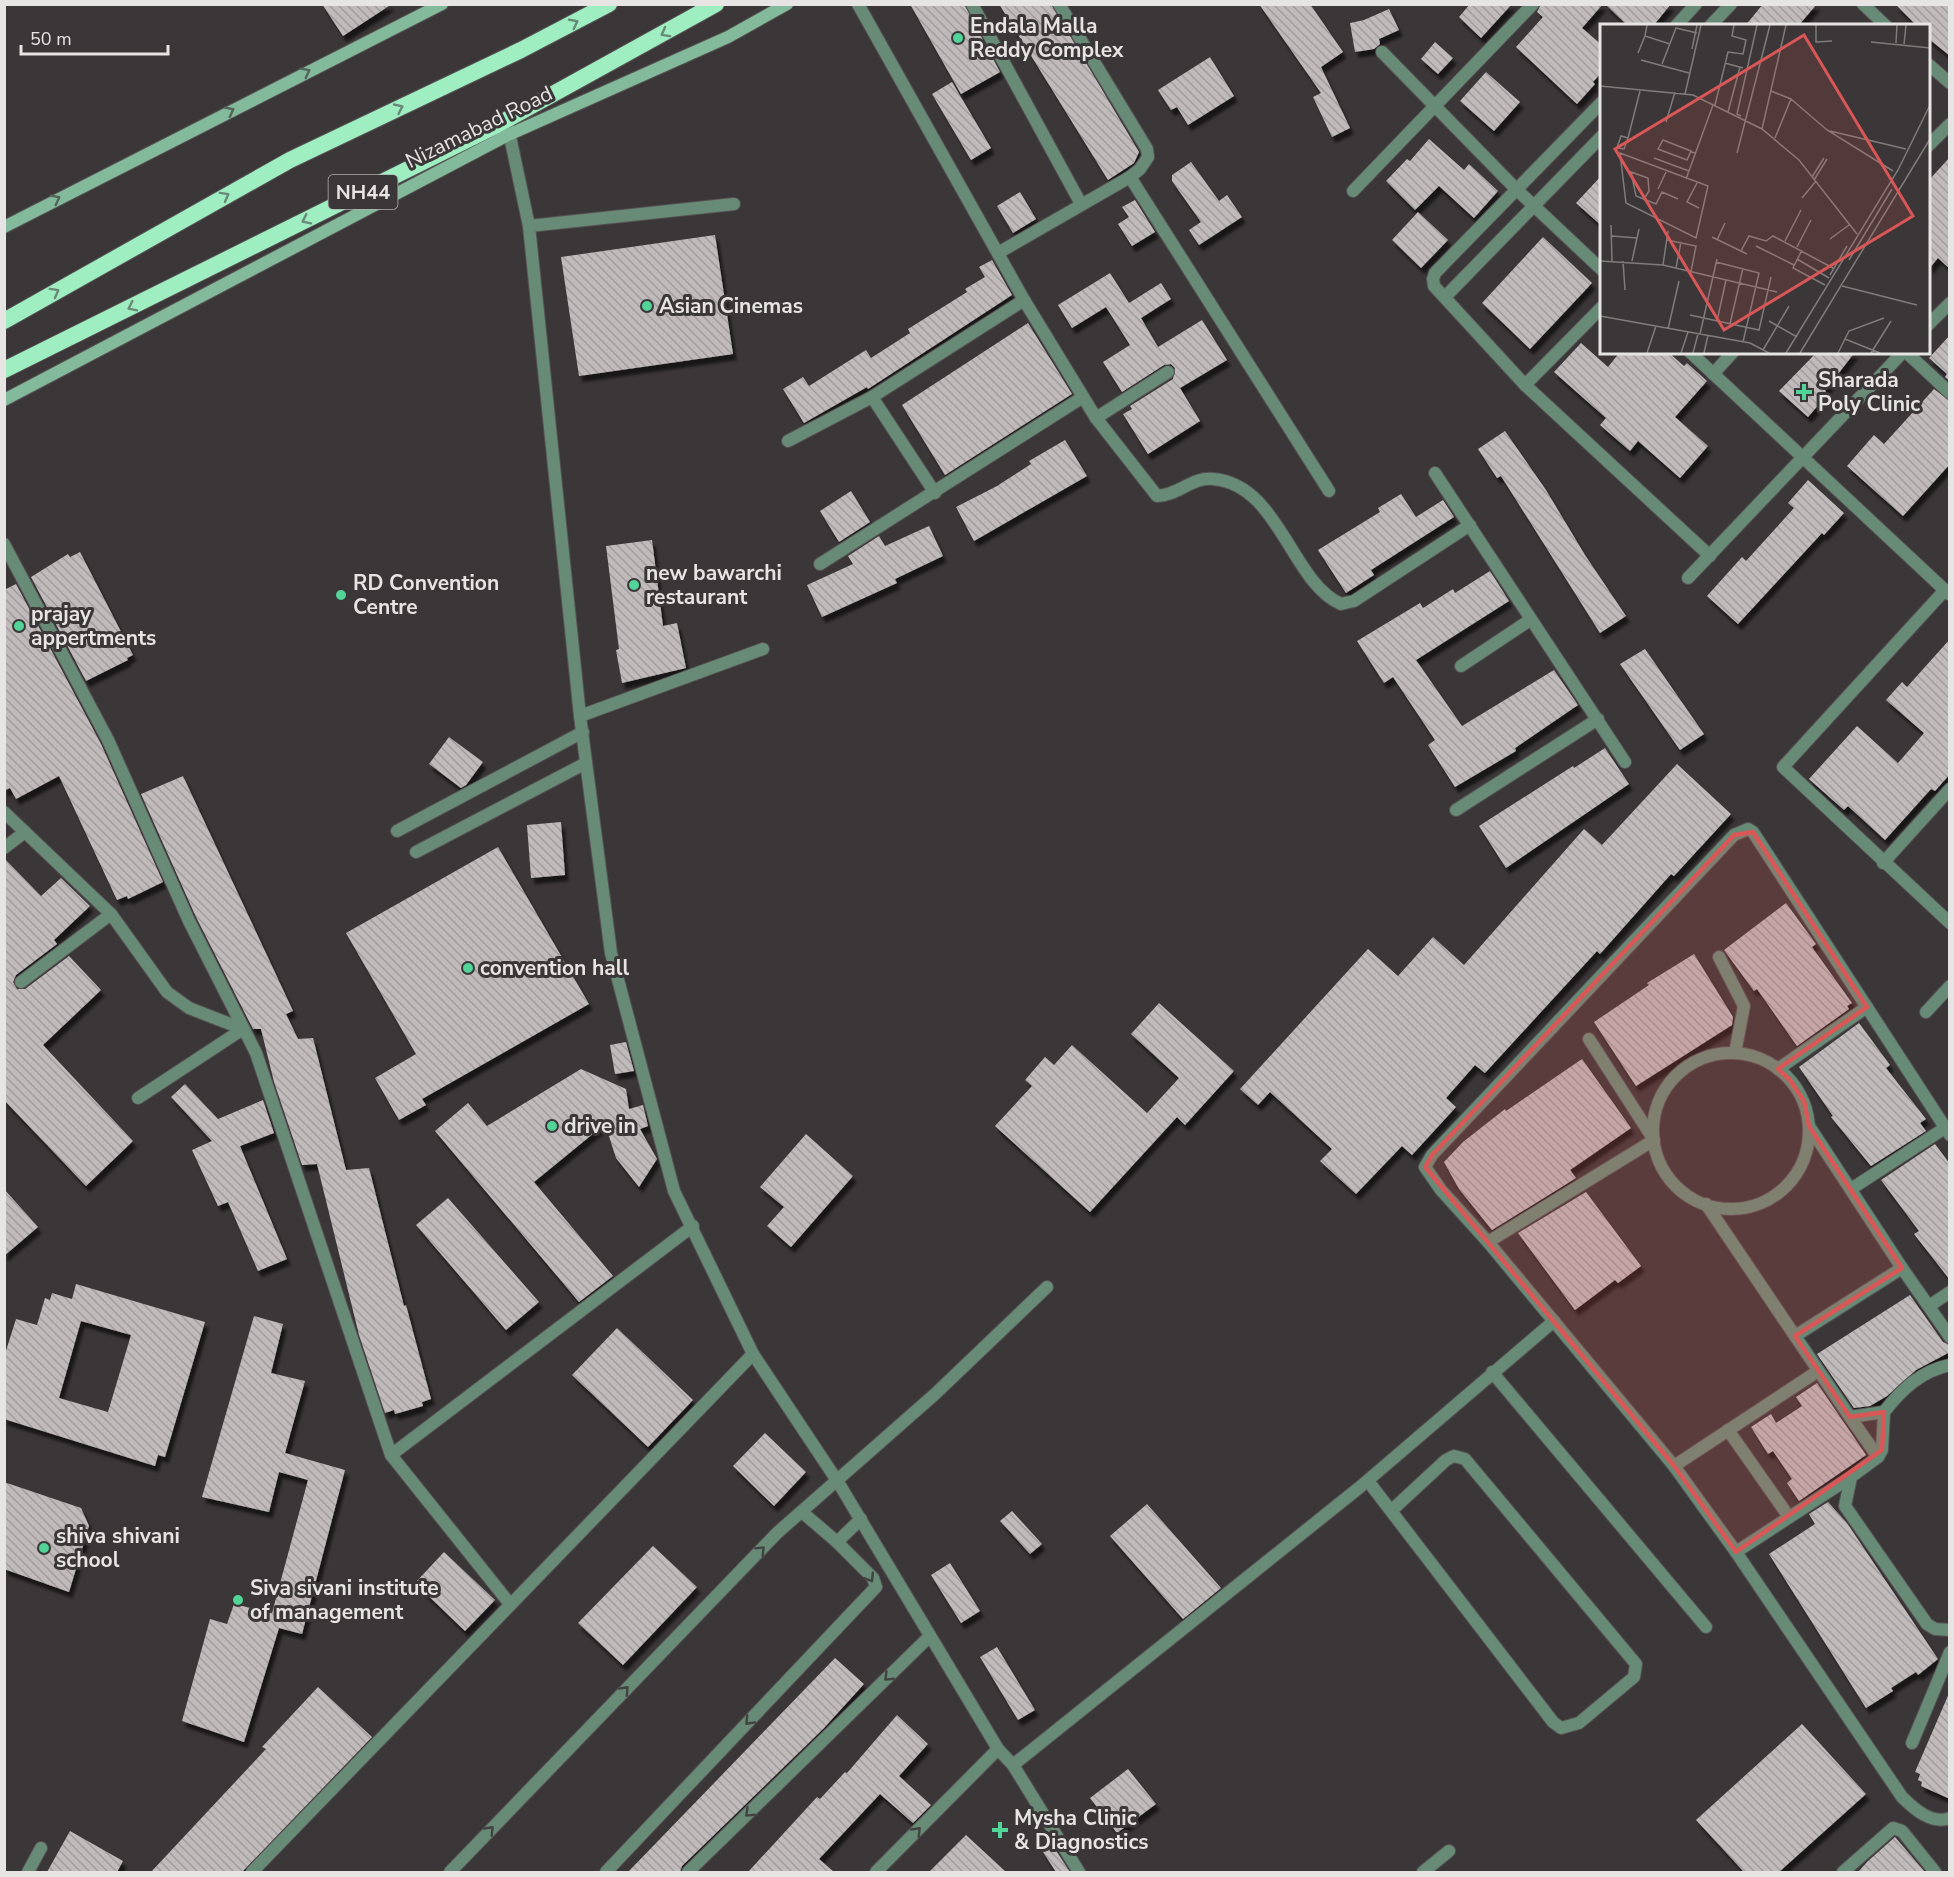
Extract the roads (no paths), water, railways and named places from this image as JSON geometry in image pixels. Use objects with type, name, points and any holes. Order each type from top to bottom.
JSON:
[{"type":"highway","name":"NH44","points":[[4,321],[290,160],[521,50],[609,4]]},
{"type":"highway","name":"Nizamabad Road","points":[[4,370],[508,127],[717,4]]},
{"type":"main road","points":[[4,227],[442,4]]},
{"type":"main road","name":"Nizamabad Road","points":[[4,400],[508,127],[728,37],[787,4]]},
{"type":"street","points":[[858,4],[1024,300],[1096,418],[1157,496],[1171,496],[1193,482],[1210,478],[1232,481],[1247,492],[1278,527],[1326,598],[1341,604],[1354,600],[1470,525]]},
{"type":"street","points":[[972,4],[1081,204]]},
{"type":"street","points":[[998,252],[1130,177],[1147,162],[1147,149],[1059,4]]},
{"type":"street","points":[[1353,191],[1533,4]]},
{"type":"street","points":[[1678,24],[1696,4]]},
{"type":"street","points":[[1712,24],[1731,4]]},
{"type":"street","points":[[1863,4],[1882,24]]},
{"type":"street","points":[[1382,52],[1516,190],[1600,268]]},
{"type":"street","points":[[1930,65],[1950,84]]},
{"type":"street","points":[[1600,104],[1435,273],[1432,279],[1434,286],[1525,385],[1710,556]]},
{"type":"street","points":[[1930,145],[1950,124]]},
{"type":"street","points":[[508,127],[529,226],[580,716],[611,953],[674,1191],[693,1226],[753,1354],[838,1482],[998,1749],[1013,1765],[1079,1872]]},
{"type":"street","points":[[1445,297],[1600,138]]},
{"type":"street","points":[[1130,177],[1329,491]]},
{"type":"street","points":[[529,226],[734,204]]},
{"type":"street","points":[[788,441],[872,398],[1024,300]]},
{"type":"street","points":[[1930,324],[1950,303]]},
{"type":"street","points":[[1525,385],[1600,309]]},
{"type":"street","points":[[1692,354],[1947,593],[1783,767],[1883,863],[1950,923]]},
{"type":"street","points":[[1713,374],[1731,354]]},
{"type":"street","points":[[1688,578],[1902,354]]},
{"type":"street","points":[[1906,354],[1950,393]]},
{"type":"street","points":[[1096,418],[1167,372]]},
{"type":"street","points":[[820,564],[1083,397]]},
{"type":"street","points":[[872,398],[935,493]]},
{"type":"street","points":[[1435,473],[1625,762]]},
{"type":"street","points":[[4,544],[108,740],[189,921],[256,1053],[391,1455],[510,1604]]},
{"type":"street","points":[[1461,666],[1530,620]]},
{"type":"street","points":[[580,716],[763,649]]},
{"type":"street","points":[[1456,810],[1598,719]]},
{"type":"street","points":[[397,831],[583,732]]},
{"type":"street","points":[[416,852],[586,763]]},
{"type":"street","points":[[1883,863],[1950,789]]},
{"type":"street","points":[[4,812],[111,914],[167,992],[189,1008],[243,1029]]},
{"type":"street","points":[[1851,1189],[1947,1131],[1753,832],[1748,829],[1734,835],[1432,1155],[1425,1167],[1429,1175],[1488,1242],[1674,1467],[1736,1552],[1902,1797],[1915,1810],[1931,1818],[1943,1820],[1950,1818]]},
{"type":"street","points":[[4,848],[25,832]]},
{"type":"street","points":[[21,982],[111,914]]},
{"type":"street","points":[[1719,957],[1744,1006],[1735,1053]]},
{"type":"street","points":[[1926,1012],[1950,986]]},
{"type":"street","points":[[1778,1069],[1867,1006]]},
{"type":"street","points":[[138,1098],[243,1029]]},
{"type":"street","points":[[1589,1039],[1654,1140]]},
{"type":"street","points":[[1735,1053],[1756,1056],[1778,1069],[1790,1080],[1804,1101],[1809,1126],[1803,1160],[1796,1175],[1779,1193],[1756,1205],[1731,1209],[1706,1204],[1683,1192],[1666,1174],[1657,1158],[1654,1140],[1656,1109],[1664,1090],[1677,1074],[1694,1061],[1714,1054],[1735,1053]]},
{"type":"street","points":[[1809,1126],[1950,1337]]},
{"type":"street","points":[[1488,1242],[1654,1140]]},
{"type":"street","points":[[1706,1204],[1878,1457]]},
{"type":"street","points":[[391,1455],[693,1226]]},
{"type":"street","points":[[1795,1336],[1902,1268]]},
{"type":"street","points":[[450,1872],[735,1575],[1047,1287]]},
{"type":"street","points":[[1929,1306],[1950,1292]]},
{"type":"street","points":[[1013,1765],[1368,1481],[1554,1321]]},
{"type":"street","points":[[252,1872],[753,1354]]},
{"type":"street","points":[[1736,1552],[1878,1457],[1882,1450],[1884,1412],[1910,1383],[1929,1371],[1950,1365]]},
{"type":"street","points":[[1674,1467],[1818,1371]]},
{"type":"street","points":[[1492,1372],[1706,1627]]},
{"type":"street","points":[[1850,1417],[1884,1412]]},
{"type":"street","points":[[1728,1431],[1790,1517]]},
{"type":"street","points":[[1368,1481],[1391,1512],[1553,1722],[1561,1728],[1579,1723],[1634,1677],[1636,1664],[1465,1459],[1454,1456],[1446,1460],[1391,1512]]},
{"type":"street","points":[[1851,1477],[1845,1506],[1928,1624],[1935,1629],[1950,1630]]},
{"type":"street","points":[[606,1872],[876,1587],[873,1578],[837,1542],[802,1512]]},
{"type":"street","points":[[837,1542],[861,1520]]},
{"type":"street","points":[[688,1872],[930,1636]]},
{"type":"street","points":[[1912,1743],[1950,1652]]},
{"type":"street","points":[[876,1872],[998,1749]]},
{"type":"street","points":[[1843,1872],[1893,1828],[1902,1831],[1935,1872]]},
{"type":"street","points":[[28,1872],[41,1848]]},
{"type":"street","points":[[1423,1872],[1449,1851]]},
{"type":"place","name":"Endala Malla Reddy Complex","points":[[958,38]]},
{"type":"place","name":"Asian Cinemas","points":[[647,306]]},
{"type":"place","name":"Sharada Poly Clinic","points":[[1804,392]]},
{"type":"place","name":"new bawarchi restaurant","points":[[634,585]]},
{"type":"place","name":"RD Convention Centre","points":[[341,595]]},
{"type":"place","name":"prajay appertments","points":[[19,626]]},
{"type":"place","name":"convention hall","points":[[468,968]]},
{"type":"place","name":"drive in","points":[[552,1126]]},
{"type":"place","name":"shiva shivani school","points":[[44,1548]]},
{"type":"place","name":"Siva sivani institute of management","points":[[238,1600]]},
{"type":"place","name":"Mysha Clinic & Diagnostics","points":[[1000,1830]]}]
